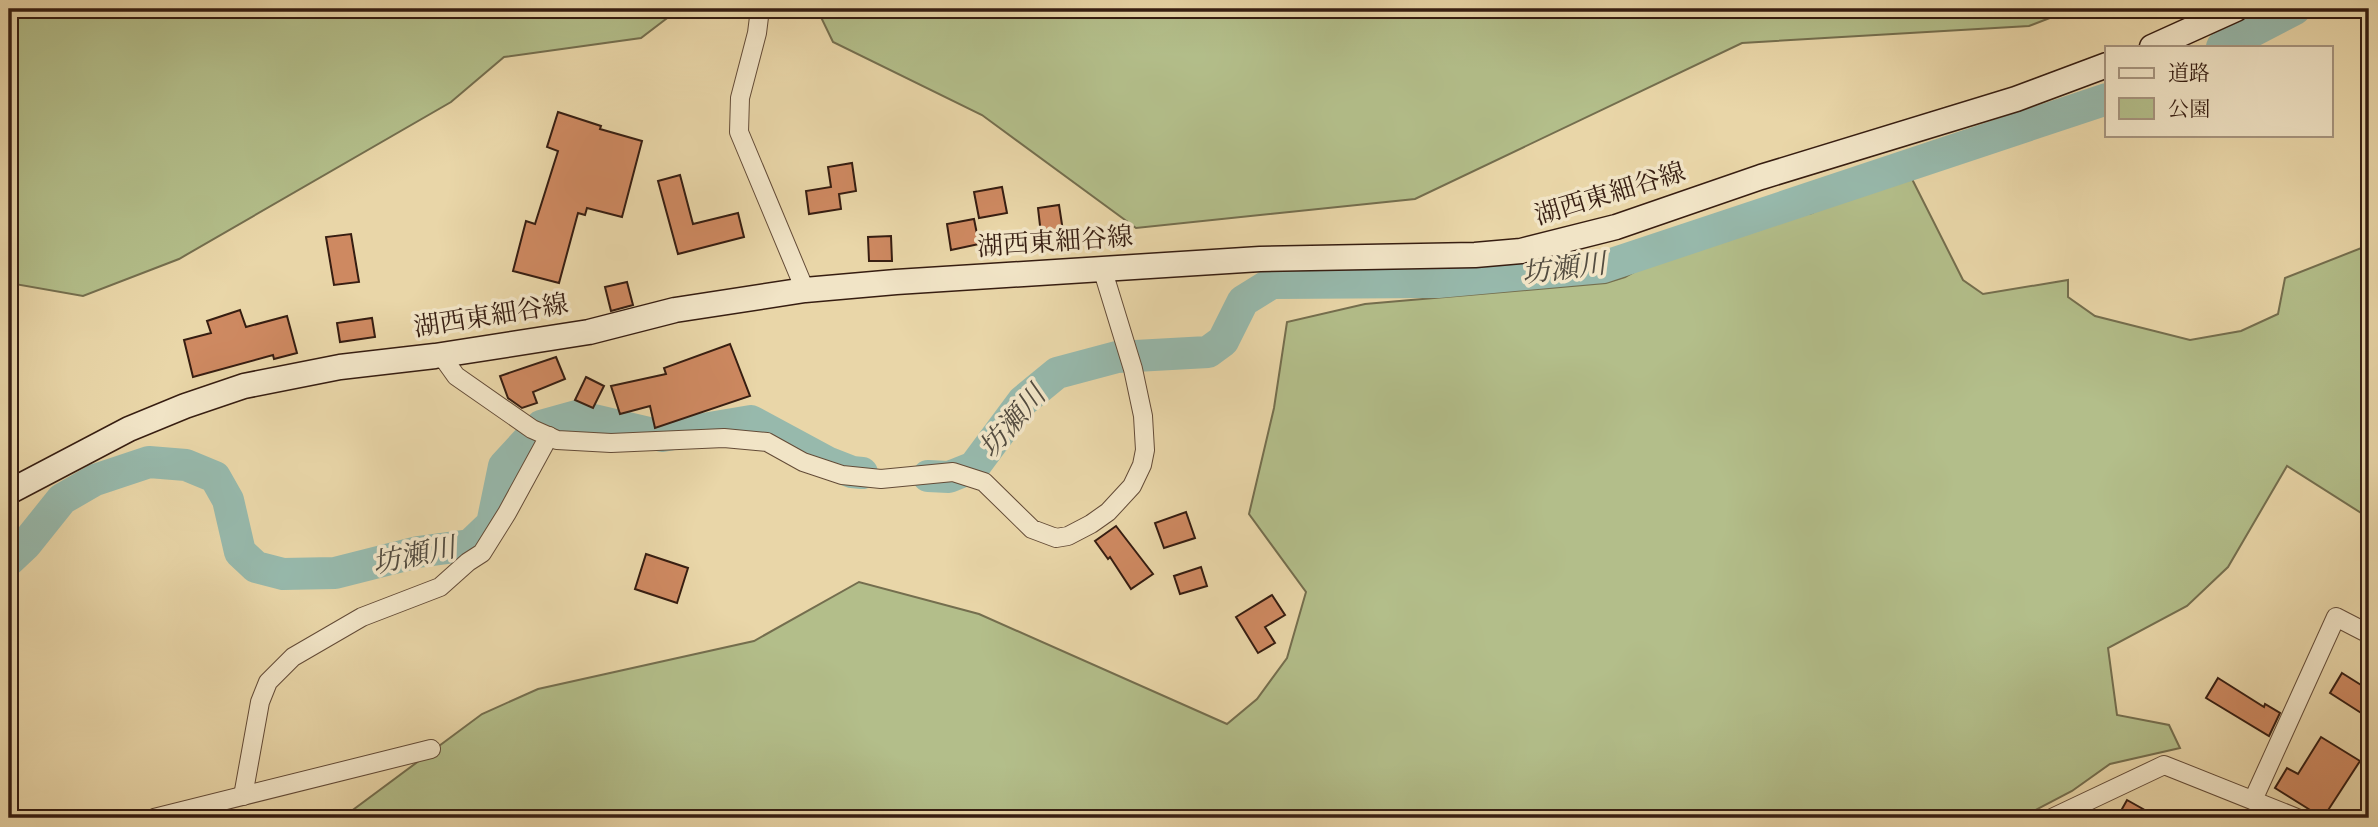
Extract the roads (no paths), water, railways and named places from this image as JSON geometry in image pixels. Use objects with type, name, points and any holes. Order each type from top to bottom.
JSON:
[{"type":"main road","points":[[2154,46],[2236,9]]},
{"type":"main road","name":"湖西東細谷線","points":[[9,492],[130,429],[185,406],[244,386],[340,367],[589,332],[675,310],[805,290],[1102,268],[1260,259],[1475,255],[1521,251],[1616,227],[1761,177],[2016,99],[2105,66]]},
{"type":"street","points":[[760,9],[757,33],[740,97],[739,132],[805,290]]},
{"type":"street","points":[[440,355],[456,376],[504,411],[532,429],[557,440],[611,443],[724,438],[767,442],[803,463],[842,475],[881,479],[953,472],[984,482],[1032,529],[1056,538],[1068,536],[1108,512],[1132,486],[1142,465],[1145,450],[1143,416],[1133,369],[1102,268]]},
{"type":"street","points":[[243,796],[260,702],[268,682],[293,657],[362,617],[439,587],[482,553],[507,513],[548,436]]},
{"type":"street","points":[[2253,800],[2336,617],[2369,634]]},
{"type":"street","points":[[154,818],[431,750]]},
{"type":"street","points":[[2052,818],[2164,765],[2297,818]]},
{"type":"waterway","name":"坊瀬川","points":[[2224,46],[2295,9]]},
{"type":"waterway","name":"坊瀬川","points":[[928,476],[949,477],[974,467],[1023,401],[1057,373],[1117,357],[1208,352],[1223,341],[1243,301],[1272,283],[1438,282],[1603,267],[2105,100]]},
{"type":"waterway","name":"坊瀬川","points":[[9,560],[26,544],[62,499],[95,480],[149,462],[186,465],[215,477],[228,500],[240,552],[256,567],[283,574],[335,573],[418,552],[470,545],[492,524],[504,466],[541,426],[577,416],[662,436],[751,421],[829,463],[862,473]]}]
